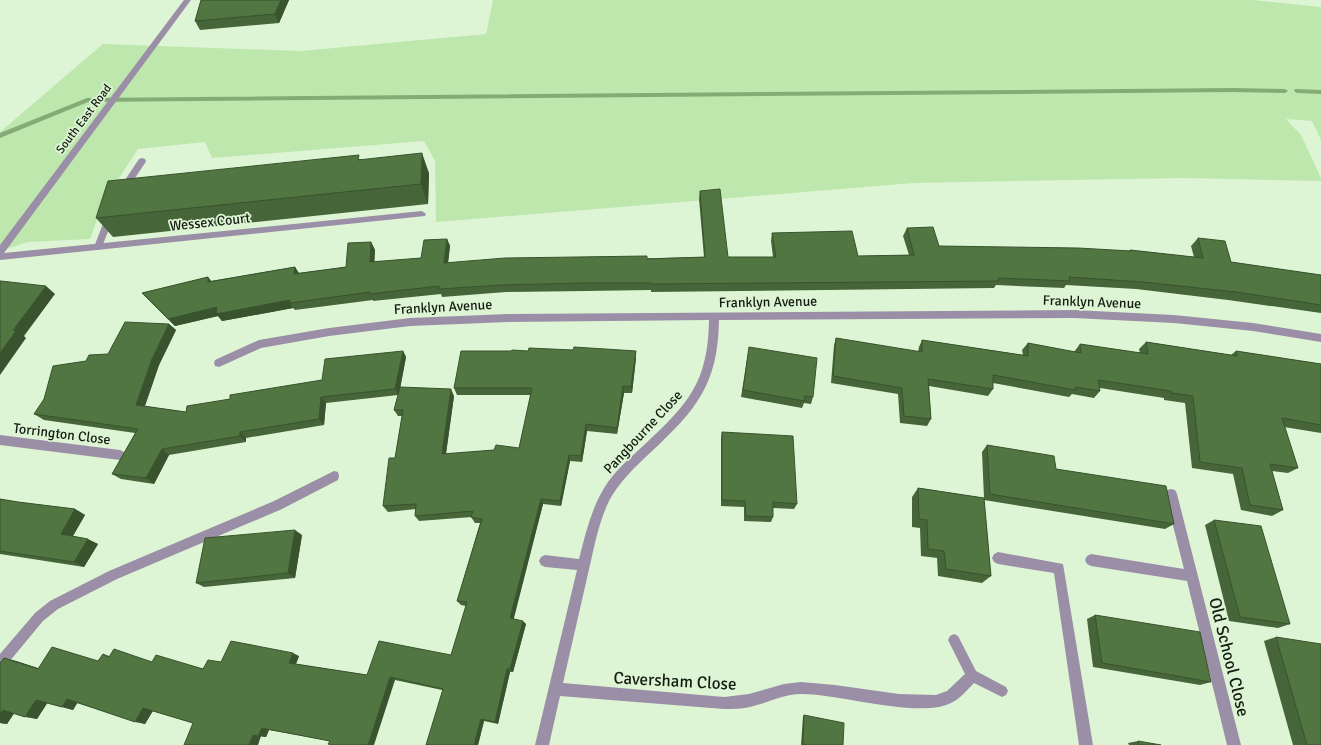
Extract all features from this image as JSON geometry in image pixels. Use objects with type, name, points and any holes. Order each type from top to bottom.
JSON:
[{"type":"street","name":"South East Road","points":[[0,252],[188,0]]},
{"type":"street","points":[[98,247],[115,203],[142,160]]},
{"type":"street","name":"Wessex Court","points":[[0,257],[422,214]]},
{"type":"street","name":"Franklyn Avenue","points":[[219,363],[259,344],[328,332],[410,322],[500,318],[1074,314],[1180,320],[1252,327],[1321,338]]},
{"type":"street","name":"Pangbourne Close","points":[[542,745],[593,524],[609,491],[633,462],[690,406],[700,390],[706,376],[715,340],[714,317]]},
{"type":"street","name":"Torrington Close","points":[[0,440],[120,455]]},
{"type":"street","points":[[0,664],[39,617],[54,604],[113,575],[278,505],[334,476]]},
{"type":"street","name":"Old School Close","points":[[1171,494],[1234,745]]},
{"type":"street","points":[[998,558],[1059,568],[1086,745]]},
{"type":"street","points":[[1091,560],[1192,576]]},
{"type":"street","points":[[544,561],[584,566]]},
{"type":"street","points":[[954,640],[972,675],[1002,692]]},
{"type":"street","name":"Caversham Close","points":[[556,689],[724,703],[743,702],[787,688],[832,689],[914,702],[934,702],[948,698],[959,690],[972,675]]},
{"type":"green space","points":[[493,0],[1253,0],[1321,7],[1321,140],[1312,121],[1286,119],[1301,135],[1321,181],[1184,178],[914,183],[436,222],[435,161],[424,141],[212,158],[205,142],[138,149],[104,201],[90,239],[28,242],[0,251],[0,132],[103,44],[301,51],[486,34]]},
{"type":"building","points":[[201,0],[281,0],[275,14],[195,21]]},
{"type":"building","points":[[422,153],[421,184],[96,218],[108,181],[359,155],[358,160]]},
{"type":"building","points":[[720,189],[728,257],[776,257],[772,233],[852,231],[858,256],[914,255],[907,228],[933,227],[939,246],[1078,248],[1131,251],[1130,250],[1203,258],[1198,238],[1225,241],[1231,262],[1321,275],[1321,305],[1236,292],[1143,282],[1069,277],[1070,281],[998,278],[999,281],[651,284],[585,283],[503,285],[439,289],[439,286],[369,294],[370,292],[290,303],[290,300],[216,314],[217,307],[168,319],[142,293],[208,277],[208,282],[295,267],[294,274],[346,267],[348,243],[371,242],[370,262],[421,258],[424,240],[447,239],[444,263],[505,258],[647,256],[647,259],[705,257],[700,191]]},
{"type":"building","points":[[0,281],[46,286],[13,330],[16,331],[0,353]]},
{"type":"building","points":[[125,322],[169,324],[152,359],[136,405],[186,412],[187,406],[230,399],[230,395],[322,380],[325,359],[403,351],[395,389],[321,397],[319,419],[240,432],[240,436],[162,449],[146,478],[112,474],[138,429],[34,414],[44,399],[53,366],[86,361],[89,355],[108,354]]},
{"type":"building","points":[[836,338],[922,352],[922,340],[1028,356],[1028,343],[1081,353],[1080,344],[1148,354],[1146,342],[1237,356],[1236,351],[1321,364],[1321,425],[1282,418],[1298,468],[1270,464],[1283,510],[1250,505],[1242,468],[1200,462],[1193,396],[1172,393],[1171,391],[1098,380],[1100,391],[1075,387],[1075,390],[993,375],[993,389],[928,379],[931,419],[904,416],[902,388],[833,376]]},
{"type":"building","points":[[574,347],[636,351],[631,387],[623,386],[617,428],[586,424],[581,456],[569,455],[560,501],[541,499],[510,618],[523,621],[510,669],[507,669],[495,722],[481,719],[474,745],[426,745],[443,689],[390,677],[368,745],[332,745],[328,744],[330,741],[262,728],[258,736],[253,735],[249,745],[184,745],[193,723],[143,708],[135,722],[67,699],[62,707],[36,700],[25,717],[3,710],[0,714],[0,663],[4,658],[38,669],[52,647],[98,661],[103,654],[109,657],[114,649],[152,662],[156,655],[203,669],[208,660],[221,662],[231,641],[293,653],[289,663],[367,675],[379,641],[451,655],[467,602],[457,601],[482,519],[471,517],[473,511],[415,516],[416,504],[383,506],[389,458],[395,458],[403,410],[394,410],[400,387],[451,389],[442,454],[494,450],[496,445],[519,448],[532,388],[454,388],[461,351],[528,351],[529,348],[573,350]]},
{"type":"building","points":[[749,347],[817,358],[813,397],[805,396],[804,401],[743,390]]},
{"type":"building","points":[[722,432],[793,436],[797,504],[773,502],[773,517],[746,516],[745,501],[722,500]]},
{"type":"building","points":[[987,445],[1054,456],[1056,469],[1166,486],[1174,524],[990,494]]},
{"type":"building","points":[[918,488],[984,498],[991,576],[946,569],[944,551],[928,549],[927,520],[919,519]]},
{"type":"building","points":[[0,499],[75,509],[61,534],[88,539],[74,562],[0,551]]},
{"type":"building","points":[[1214,520],[1261,526],[1290,624],[1240,617]]},
{"type":"building","points":[[295,530],[288,573],[196,583],[205,538]]},
{"type":"building","points":[[1095,615],[1200,632],[1211,682],[1102,663]]},
{"type":"building","points":[[1276,637],[1321,644],[1321,745],[1307,745]]},
{"type":"building","points":[[804,715],[844,723],[843,745],[803,744]]},
{"type":"building","points":[[1138,741],[1161,745],[1139,745]]},
{"type":"waterway","points":[[0,136],[87,100],[1233,90],[1285,91]]},
{"type":"waterway","points":[[1297,91],[1321,92]]}]
